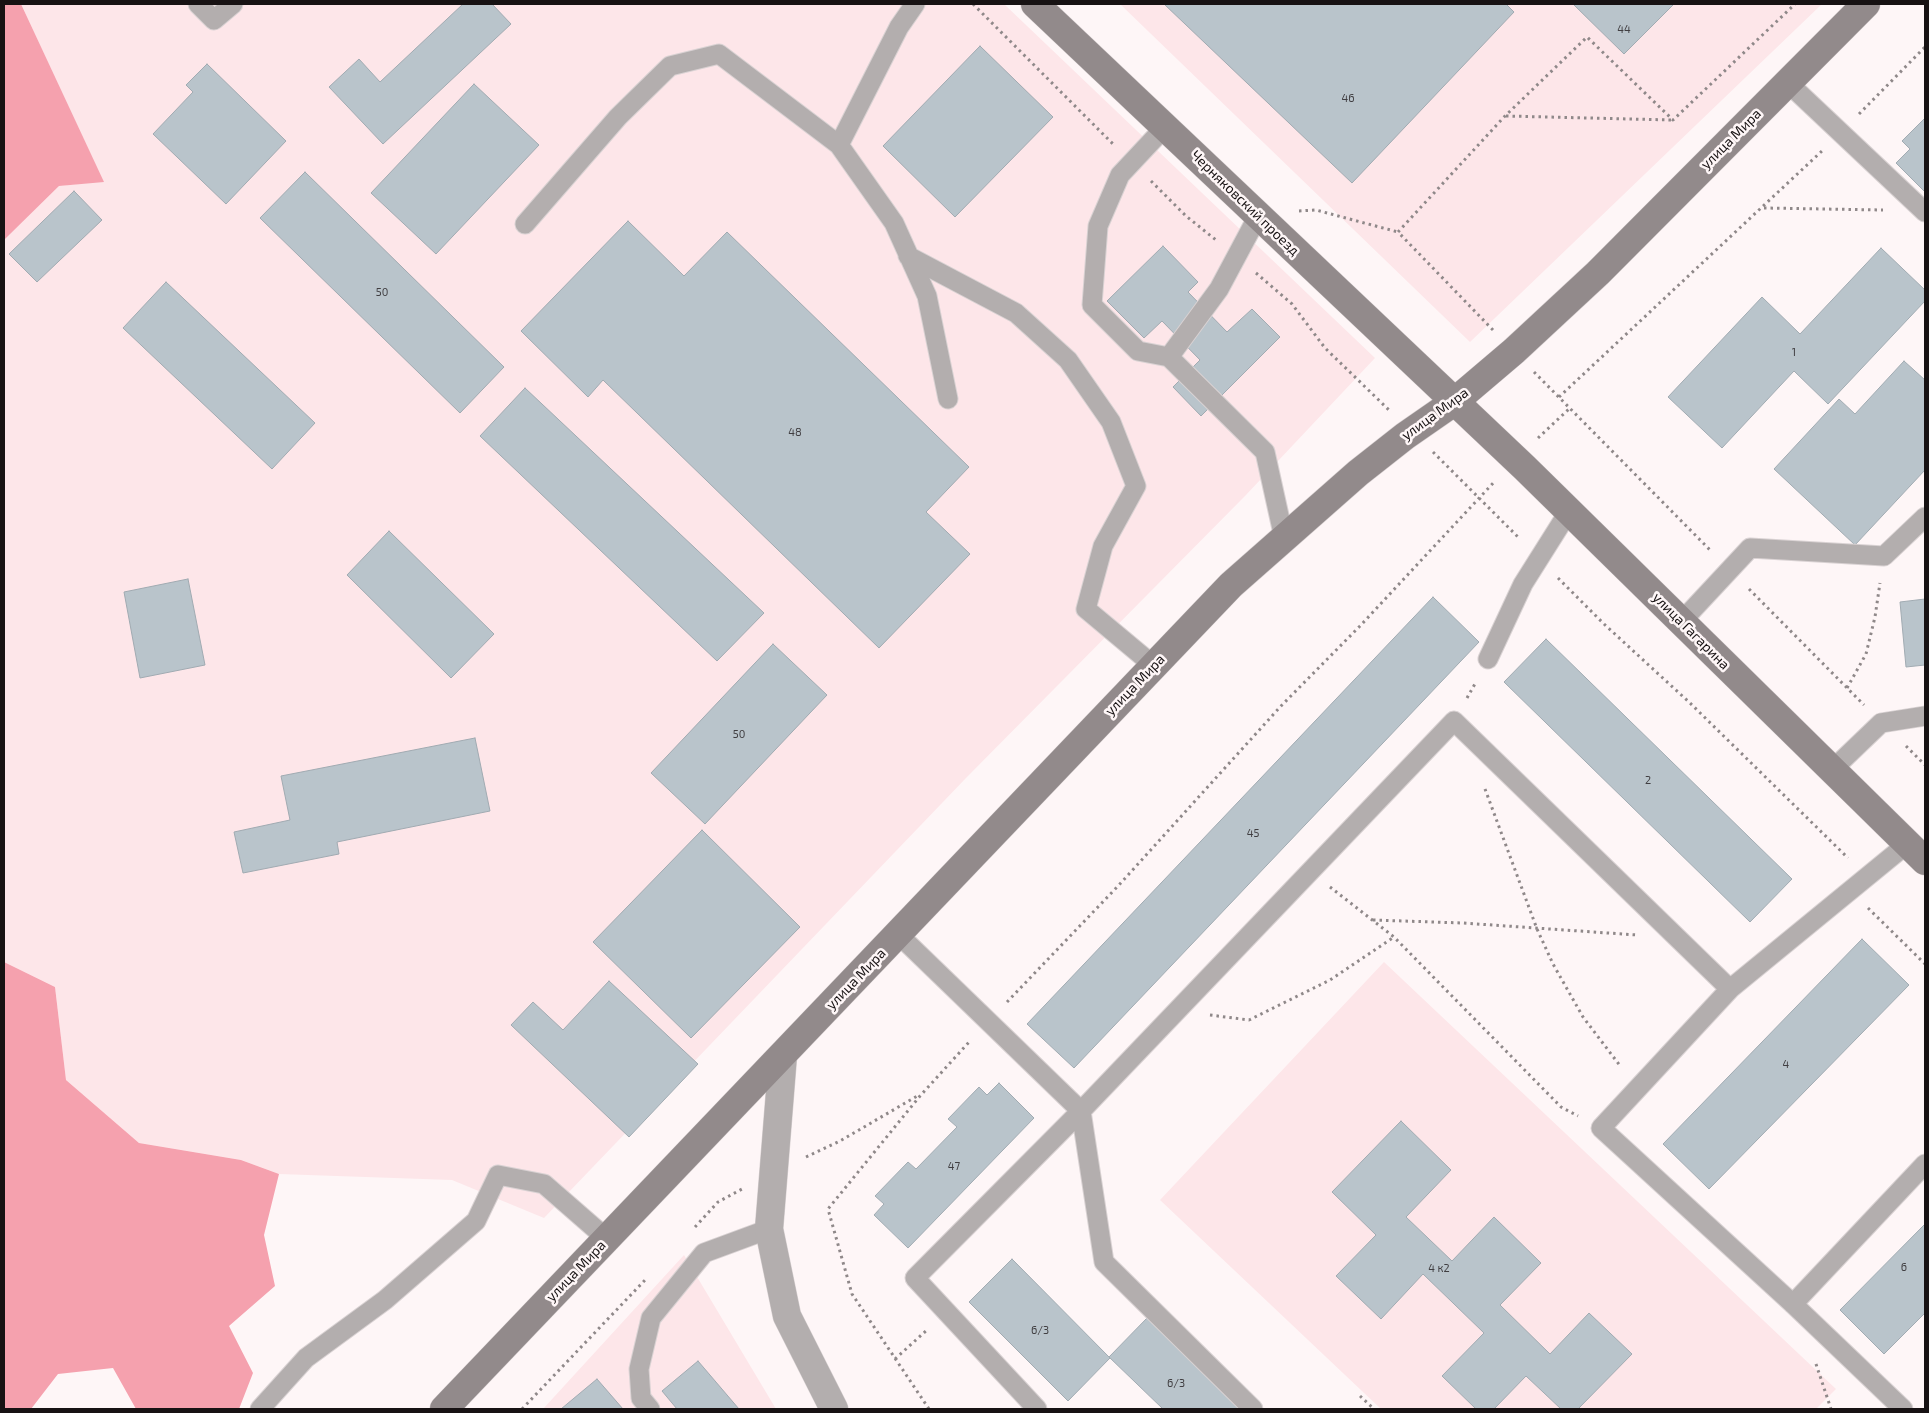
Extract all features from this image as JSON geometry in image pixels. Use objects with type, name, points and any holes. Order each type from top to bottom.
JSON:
[{"type":"main road","name":"Черняковский проезд","points":[[1035,4],[1454,402]]},
{"type":"main road","name":"улица Мира","points":[[444,1409],[899,935],[1153,665],[1231,585],[1358,473],[1405,436],[1454,402],[1514,351],[1598,273],[1866,4]]},
{"type":"main road","name":"улица Гагарина","points":[[1454,402],[1569,511],[1916,852]]},
{"type":"street","points":[[783,1055],[770,1229],[787,1316],[834,1409]]},
{"type":"lane","points":[[198,4],[214,20],[233,4]]},
{"type":"lane","points":[[839,145],[899,27],[915,4]]},
{"type":"lane","points":[[525,224],[618,117],[670,66],[719,54],[839,145],[894,223],[927,296],[948,399]]},
{"type":"lane","points":[[1787,82],[1924,211]]},
{"type":"lane","points":[[1165,127],[1120,175],[1098,226],[1092,305],[1138,351],[1169,357],[1265,452],[1284,538]]},
{"type":"lane","points":[[1169,357],[1219,289],[1256,214]]},
{"type":"lane","points":[[908,256],[1016,313],[1068,360],[1111,422],[1136,486],[1103,546],[1086,609],[1153,665]]},
{"type":"lane","points":[[1488,659],[1523,584],[1569,511]]},
{"type":"lane","points":[[1681,622],[1750,548],[1884,556],[1925,517]]},
{"type":"lane","points":[[1832,770],[1881,723],[1925,716]]},
{"type":"lane","points":[[1037,1409],[915,1278],[1081,1111],[1454,721],[1730,989]]},
{"type":"lane","points":[[1904,1409],[1794,1304],[1600,1128],[1730,989],[1849,890],[1916,852]]},
{"type":"lane","points":[[899,935],[1081,1111],[1104,1262],[1252,1409]]},
{"type":"lane","points":[[1794,1304],[1925,1164]]},
{"type":"lane","points":[[260,1409],[306,1358],[385,1300],[476,1221],[498,1175],[544,1184],[607,1239]]},
{"type":"lane","points":[[650,1409],[641,1398],[639,1369],[652,1318],[704,1253],[770,1229]]},
{"type":"path","points":[[1505,116],[1673,120],[1795,4]]},
{"type":"path","points":[[1398,232],[1505,116],[1587,36],[1673,120]]},
{"type":"path","points":[[1856,117],[1925,47]]},
{"type":"path","points":[[1559,397],[1764,208],[1828,145]]},
{"type":"path","points":[[1764,208],[1924,211]]},
{"type":"path","points":[[1256,214],[1316,210],[1398,232],[1881,723],[1925,765]]},
{"type":"path","points":[[929,1409],[852,1294],[828,1209],[923,1093],[1119,885],[1281,706],[1360,626],[1515,459],[1570,408]]},
{"type":"path","points":[[1847,688],[1866,654],[1875,617],[1884,556]]},
{"type":"path","points":[[1454,721],[1488,659]]},
{"type":"path","points":[[1481,780],[1537,929],[1553,964],[1583,1016],[1637,1089]]},
{"type":"path","points":[[1310,871],[1394,937],[1561,1107],[1600,1128]]},
{"type":"path","points":[[1849,890],[1925,964]]},
{"type":"path","points":[[1372,920],[1677,938]]},
{"type":"path","points":[[1177,1010],[1249,1020],[1330,980],[1394,937]]},
{"type":"path","points":[[774,1172],[840,1141],[923,1093]]},
{"type":"path","points":[[895,1359],[947,1312]]},
{"type":"path","points":[[1360,1396],[1374,1409]]},
{"type":"shaded area","points":[[4,4],[21,4],[104,182],[59,186],[4,240]]},
{"type":"shaded area","points":[[21,4],[1004,4],[1375,358],[1245,496],[966,778],[544,1218],[452,1180],[279,1174],[241,1160],[139,1143],[66,1080],[55,987],[4,962],[4,240],[59,186],[103,181]]},
{"type":"shaded area","points":[[1120,4],[1822,4],[1470,342]]},
{"type":"shaded area","points":[[4,962],[55,987],[66,1080],[139,1143],[241,1160],[279,1174],[264,1235],[275,1286],[229,1326],[253,1373],[239,1409],[136,1409],[113,1368],[58,1374],[31,1409],[4,1409]]},
{"type":"shaded area","points":[[1384,962],[1836,1389],[1816,1409],[1381,1409],[1160,1200]]},
{"type":"shaded area","points":[[684,1255],[776,1409],[543,1409]]},
{"type":"building","points":[[463,4],[492,4],[511,24],[383,144],[329,87],[359,59],[380,82]]},
{"type":"building","points":[[1164,4],[1506,4],[1514,12],[1352,183]]},
{"type":"building","points":[[1573,4],[1674,4],[1624,54]]},
{"type":"building","points":[[980,46],[1053,117],[955,217],[883,146]]},
{"type":"building","points":[[207,64],[286,141],[226,204],[153,134],[193,92],[186,85]]},
{"type":"building","points":[[474,84],[539,145],[436,254],[371,193]]},
{"type":"building","points":[[1925,118],[1925,192],[1896,163],[1910,149],[1902,141]]},
{"type":"building","points":[[305,172],[504,367],[460,413],[260,218]]},
{"type":"building","points":[[74,191],[102,220],[37,282],[9,254]]},
{"type":"building","points":[[628,221],[684,276],[727,232],[969,467],[926,512],[970,554],[879,648],[603,380],[588,397],[521,331]]},
{"type":"building","points":[[1163,246],[1198,282],[1188,292],[1227,332],[1252,309],[1280,337],[1201,416],[1173,387],[1200,360],[1162,321],[1144,338],[1107,301]]},
{"type":"building","points":[[1881,248],[1925,290],[1925,301],[1828,404],[1794,371],[1722,448],[1668,397],[1762,297],[1800,334]]},
{"type":"building","points":[[166,282],[315,423],[272,469],[123,328]]},
{"type":"building","points":[[1904,361],[1925,380],[1925,470],[1855,545],[1774,469],[1839,399],[1855,414]]},
{"type":"building","points":[[525,388],[764,613],[717,661],[480,436]]},
{"type":"building","points":[[389,531],[494,634],[451,678],[347,575]]},
{"type":"building","points":[[188,579],[205,665],[140,678],[124,592]]},
{"type":"building","points":[[1433,597],[1479,642],[1074,1068],[1027,1024]]},
{"type":"building","points":[[1925,599],[1925,665],[1906,667],[1900,602]]},
{"type":"building","points":[[1546,639],[1792,879],[1750,922],[1504,682]]},
{"type":"building","points":[[773,644],[827,695],[705,824],[651,773]]},
{"type":"building","points":[[475,738],[490,811],[337,842],[339,854],[243,873],[234,832],[290,820],[281,776]]},
{"type":"building","points":[[702,830],[800,927],[691,1038],[593,942]]},
{"type":"building","points":[[1862,939],[1909,985],[1709,1189],[1663,1144]]},
{"type":"building","points":[[609,981],[698,1064],[629,1137],[511,1025],[533,1002],[563,1030]]},
{"type":"building","points":[[999,1083],[1034,1118],[908,1248],[874,1215],[884,1204],[875,1196],[908,1162],[916,1169],[957,1127],[948,1119],[979,1087],[987,1095]]},
{"type":"building","points":[[1401,1121],[1451,1170],[1406,1217],[1452,1261],[1494,1217],[1541,1263],[1500,1305],[1550,1354],[1589,1313],[1632,1354],[1578,1409],[1561,1409],[1526,1376],[1494,1409],[1476,1409],[1442,1376],[1484,1333],[1423,1274],[1381,1319],[1336,1276],[1376,1235],[1332,1192]]},
{"type":"building","points":[[1925,1224],[1925,1313],[1884,1354],[1840,1310]]},
{"type":"building","points":[[1012,1259],[1110,1358],[1068,1401],[969,1302]]},
{"type":"building","points":[[1148,1317],[1243,1409],[1163,1409],[1109,1357]]},
{"type":"building","points":[[698,1361],[739,1409],[677,1409],[662,1391]]},
{"type":"building","points":[[597,1379],[623,1409],[561,1409]]}]
